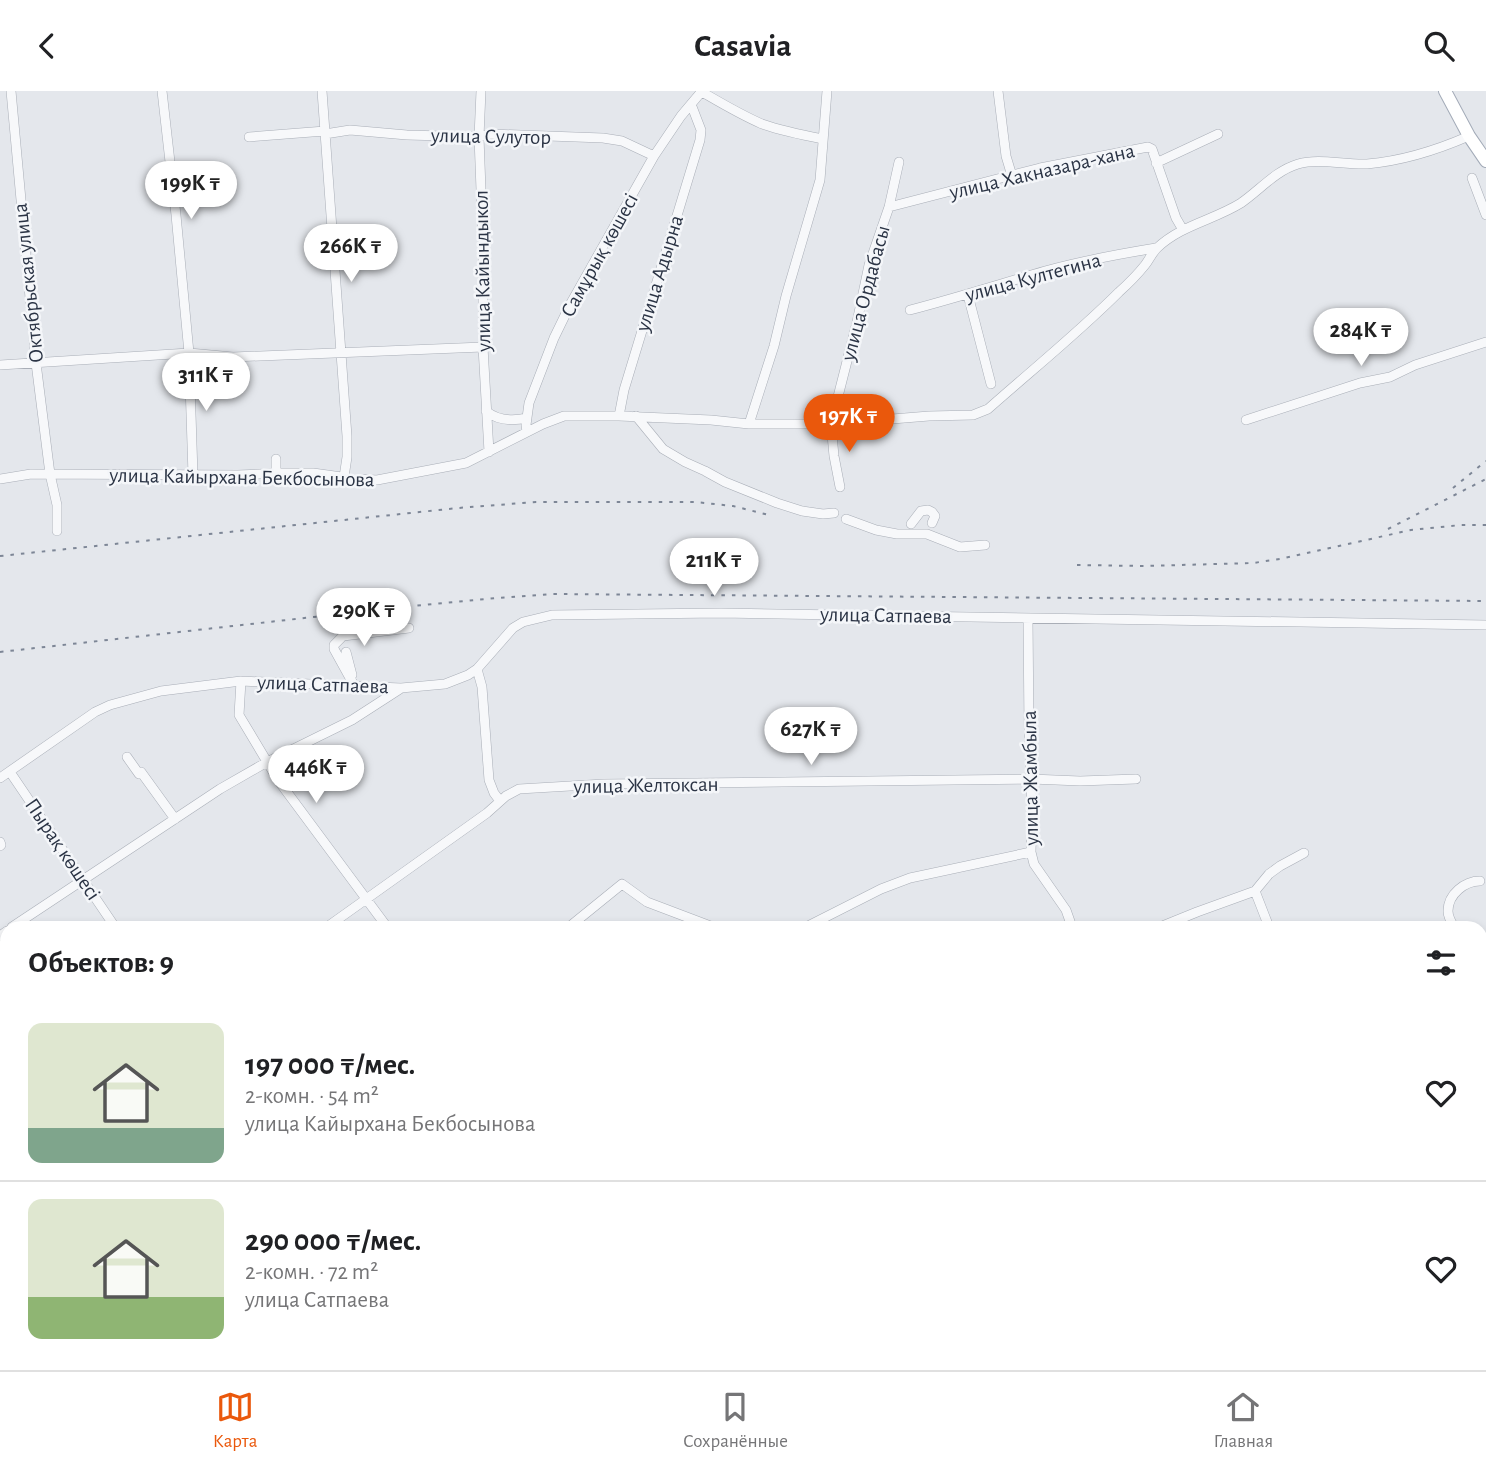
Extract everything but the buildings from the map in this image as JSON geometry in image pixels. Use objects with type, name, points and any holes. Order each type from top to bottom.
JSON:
[{"type":"main road","points":[[1449,92],[1469,136],[1485,158]]},
{"type":"street","name":"Октябрьская улица","points":[[11,91],[36,363],[50,474],[57,505],[57,531]]},
{"type":"street","points":[[162,91],[188,353],[193,475]]},
{"type":"street","points":[[322,91],[347,436],[344,477]]},
{"type":"street","name":"улица Кайындыкол","points":[[481,91],[479,137],[483,347],[489,452]]},
{"type":"street","points":[[702,91],[762,124],[822,139]]},
{"type":"street","name":"Самұрық көшесі","points":[[527,432],[530,403],[554,338],[654,156],[702,91]]},
{"type":"street","points":[[749,424],[774,346],[820,180],[827,91]]},
{"type":"street","points":[[998,91],[1006,156],[1012,176]]},
{"type":"street","name":"улица Адырна","points":[[619,416],[624,390],[700,140],[701,130],[691,104]]},
{"type":"street","name":"улица Сулутор","points":[[249,137],[350,130],[407,135],[479,137],[491,134],[603,138],[622,141],[654,156]]},
{"type":"street","points":[[1156,163],[1218,134]]},
{"type":"street","name":"улица Кайырхана Бекбосынова","points":[[0,479],[31,474],[313,473],[377,480],[466,463],[552,420],[564,417],[619,416],[749,424],[831,424],[973,415],[988,409],[1089,321],[1144,266],[1156,248],[1183,230],[1240,204],[1274,176],[1299,164],[1312,162],[1367,163],[1398,159],[1469,136]]},
{"type":"street","name":"улица Хакназара-хана","points":[[889,207],[1040,168],[1148,147],[1152,149],[1176,218],[1183,230]]},
{"type":"street","name":"улица Ордабасы","points":[[831,424],[869,265],[889,207],[899,162]]},
{"type":"street","points":[[1472,178],[1486,215]]},
{"type":"street","name":"улица Култегина","points":[[911,310],[1047,271],[1156,248]]},
{"type":"street","points":[[968,295],[991,384]]},
{"type":"street","points":[[1246,420],[1335,391],[1390,377],[1415,365],[1486,342]]},
{"type":"street","points":[[0,365],[188,353],[233,357],[483,347]]},
{"type":"street","points":[[486,411],[505,420],[527,418]]},
{"type":"street","points":[[636,417],[663,449],[725,482],[802,511],[834,513]]},
{"type":"street","points":[[831,424],[840,487]]},
{"type":"street","points":[[276,459],[276,473]]},
{"type":"street","points":[[911,524],[921,511],[928,510],[935,516],[932,523]]},
{"type":"street","points":[[846,519],[897,534],[927,534],[960,547],[985,545]]},
{"type":"street","name":"улица Сатпаева","points":[[0,778],[95,712],[110,705],[161,691],[241,681],[401,688],[445,684],[477,670],[513,628],[523,622],[552,615],[721,613],[1486,625]]},
{"type":"street","name":"улица Жамбыла","points":[[1028,618],[1031,852],[1034,863],[1066,910],[1070,921]]},
{"type":"street","points":[[355,687],[343,655],[334,645],[343,636],[409,628]]},
{"type":"street","points":[[477,670],[482,687],[489,780],[500,801]]},
{"type":"street","points":[[241,681],[239,715],[278,780],[383,921]]},
{"type":"street","points":[[21,921],[220,789],[267,762],[352,720],[401,688]]},
{"type":"street","points":[[127,757],[175,819]]},
{"type":"street","name":"Пырақ көшесі","points":[[10,772],[111,921]]},
{"type":"street","name":"улица Желтоксан","points":[[336,921],[519,789],[604,784],[1136,779]]},
{"type":"street","points":[[818,921],[910,877],[1031,852]]},
{"type":"street","points":[[1175,921],[1255,891],[1269,874],[1304,853]]},
{"type":"street","points":[[1451,921],[1448,910],[1453,895],[1472,881],[1480,881]]},
{"type":"street","points":[[577,921],[621,884],[648,902],[697,921]]},
{"type":"street","points":[[1255,891],[1267,921]]},
{"type":"railway","points":[[1453,488],[1486,461]]},
{"type":"railway","points":[[1388,529],[1486,479]]},
{"type":"railway","points":[[0,556],[536,502],[695,502],[733,506],[769,515]]},
{"type":"railway","points":[[1077,565],[1253,563],[1411,530],[1486,525]]},
{"type":"railway","points":[[0,652],[403,607],[553,594],[1486,601]]}]
